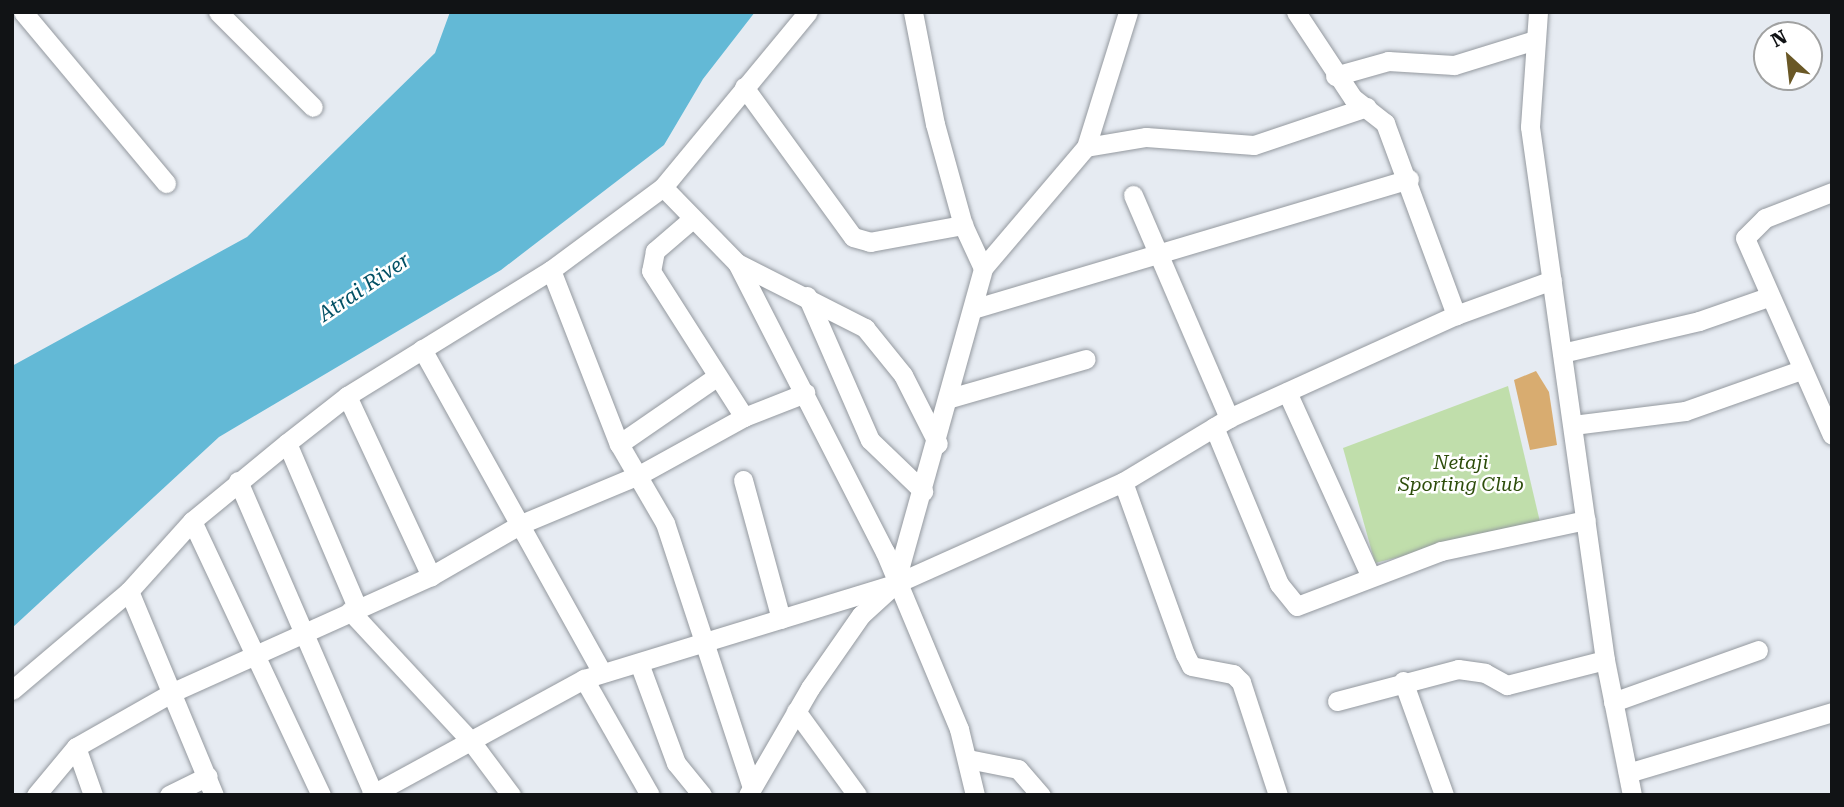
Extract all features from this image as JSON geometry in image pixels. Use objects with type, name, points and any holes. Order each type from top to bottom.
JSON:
[{"type":"street","points":[[23,12],[166,183]]},
{"type":"street","points":[[218,12],[313,107]]},
{"type":"street","points":[[12,690],[130,591],[192,521],[237,481],[347,396],[551,270],[663,187],[808,12]]},
{"type":"street","points":[[913,12],[963,225],[983,268]]},
{"type":"street","points":[[1296,12],[1335,76],[1385,123],[1409,179],[1456,315]]},
{"type":"street","points":[[1538,12],[1530,127],[1605,660],[1632,795]]},
{"type":"street","points":[[750,791],[796,711],[861,615],[895,584],[938,444],[983,268],[1086,147],[1124,14]]},
{"type":"street","points":[[1335,76],[1388,61],[1454,65],[1535,40]]},
{"type":"street","points":[[744,87],[853,237],[870,243],[963,225]]},
{"type":"street","points":[[1086,147],[1146,136],[1254,145],[1367,107]]},
{"type":"street","points":[[973,309],[1409,179]]},
{"type":"street","points":[[663,187],[691,220],[737,263],[807,296],[865,328],[884,346],[938,444]]},
{"type":"street","points":[[1832,192],[1748,230],[1747,250],[1832,435]]},
{"type":"street","points":[[1133,195],[1222,423],[1279,584],[1297,606],[1441,551],[1586,520]]},
{"type":"street","points":[[691,220],[649,260],[716,377],[744,417]]},
{"type":"street","points":[[737,263],[805,393],[895,584],[968,758],[975,795]]},
{"type":"street","points":[[551,270],[619,444],[665,523],[750,791]]},
{"type":"street","points":[[237,481],[305,633],[372,794],[593,675],[895,584],[1123,482],[1222,423],[1287,392],[1456,315],[1552,280]]},
{"type":"street","points":[[807,296],[870,440],[923,491]]},
{"type":"street","points":[[1562,353],[1699,321],[1768,297]]},
{"type":"street","points":[[422,349],[521,524],[650,795]]},
{"type":"street","points":[[950,398],[1086,359]]},
{"type":"street","points":[[1573,425],[1685,411],[1801,370]]},
{"type":"street","points":[[619,444],[716,377]]},
{"type":"street","points":[[1287,392],[1371,577]]},
{"type":"street","points":[[36,795],[76,747],[173,692],[431,576],[521,524],[639,475],[744,417],[805,393]]},
{"type":"street","points":[[347,396],[431,576]]},
{"type":"street","points":[[287,443],[354,609],[470,740],[511,795]]},
{"type":"street","points":[[743,480],[781,620]]},
{"type":"street","points":[[1123,482],[1185,654],[1191,666],[1233,674],[1241,682],[1278,795]]},
{"type":"street","points":[[192,521],[251,656],[321,795]]},
{"type":"street","points":[[130,591],[211,785],[169,795]]},
{"type":"street","points":[[1613,702],[1758,649]]},
{"type":"street","points":[[1337,701],[1403,681],[1472,669],[1507,685],[1605,660]]},
{"type":"street","points":[[639,663],[676,763],[702,795]]},
{"type":"street","points":[[1403,681],[1444,795]]},
{"type":"street","points":[[796,711],[857,795]]},
{"type":"street","points":[[1628,773],[1832,712]]},
{"type":"street","points":[[76,747],[93,795]]},
{"type":"street","points":[[968,758],[1018,769],[1041,795]]},
{"type":"green space","name":"Netaji Sporting Club","points":[[1508,386],[1540,522],[1375,563],[1343,448]]},
{"type":"water","name":"Atrai River","points":[[450,12],[755,12],[703,79],[664,145],[501,270],[219,437],[12,628],[12,366],[247,237],[435,53]]},
{"type":"building","name":"Netaji Sporting Club","points":[[1536,371],[1549,392],[1557,445],[1530,450],[1514,380]]}]
